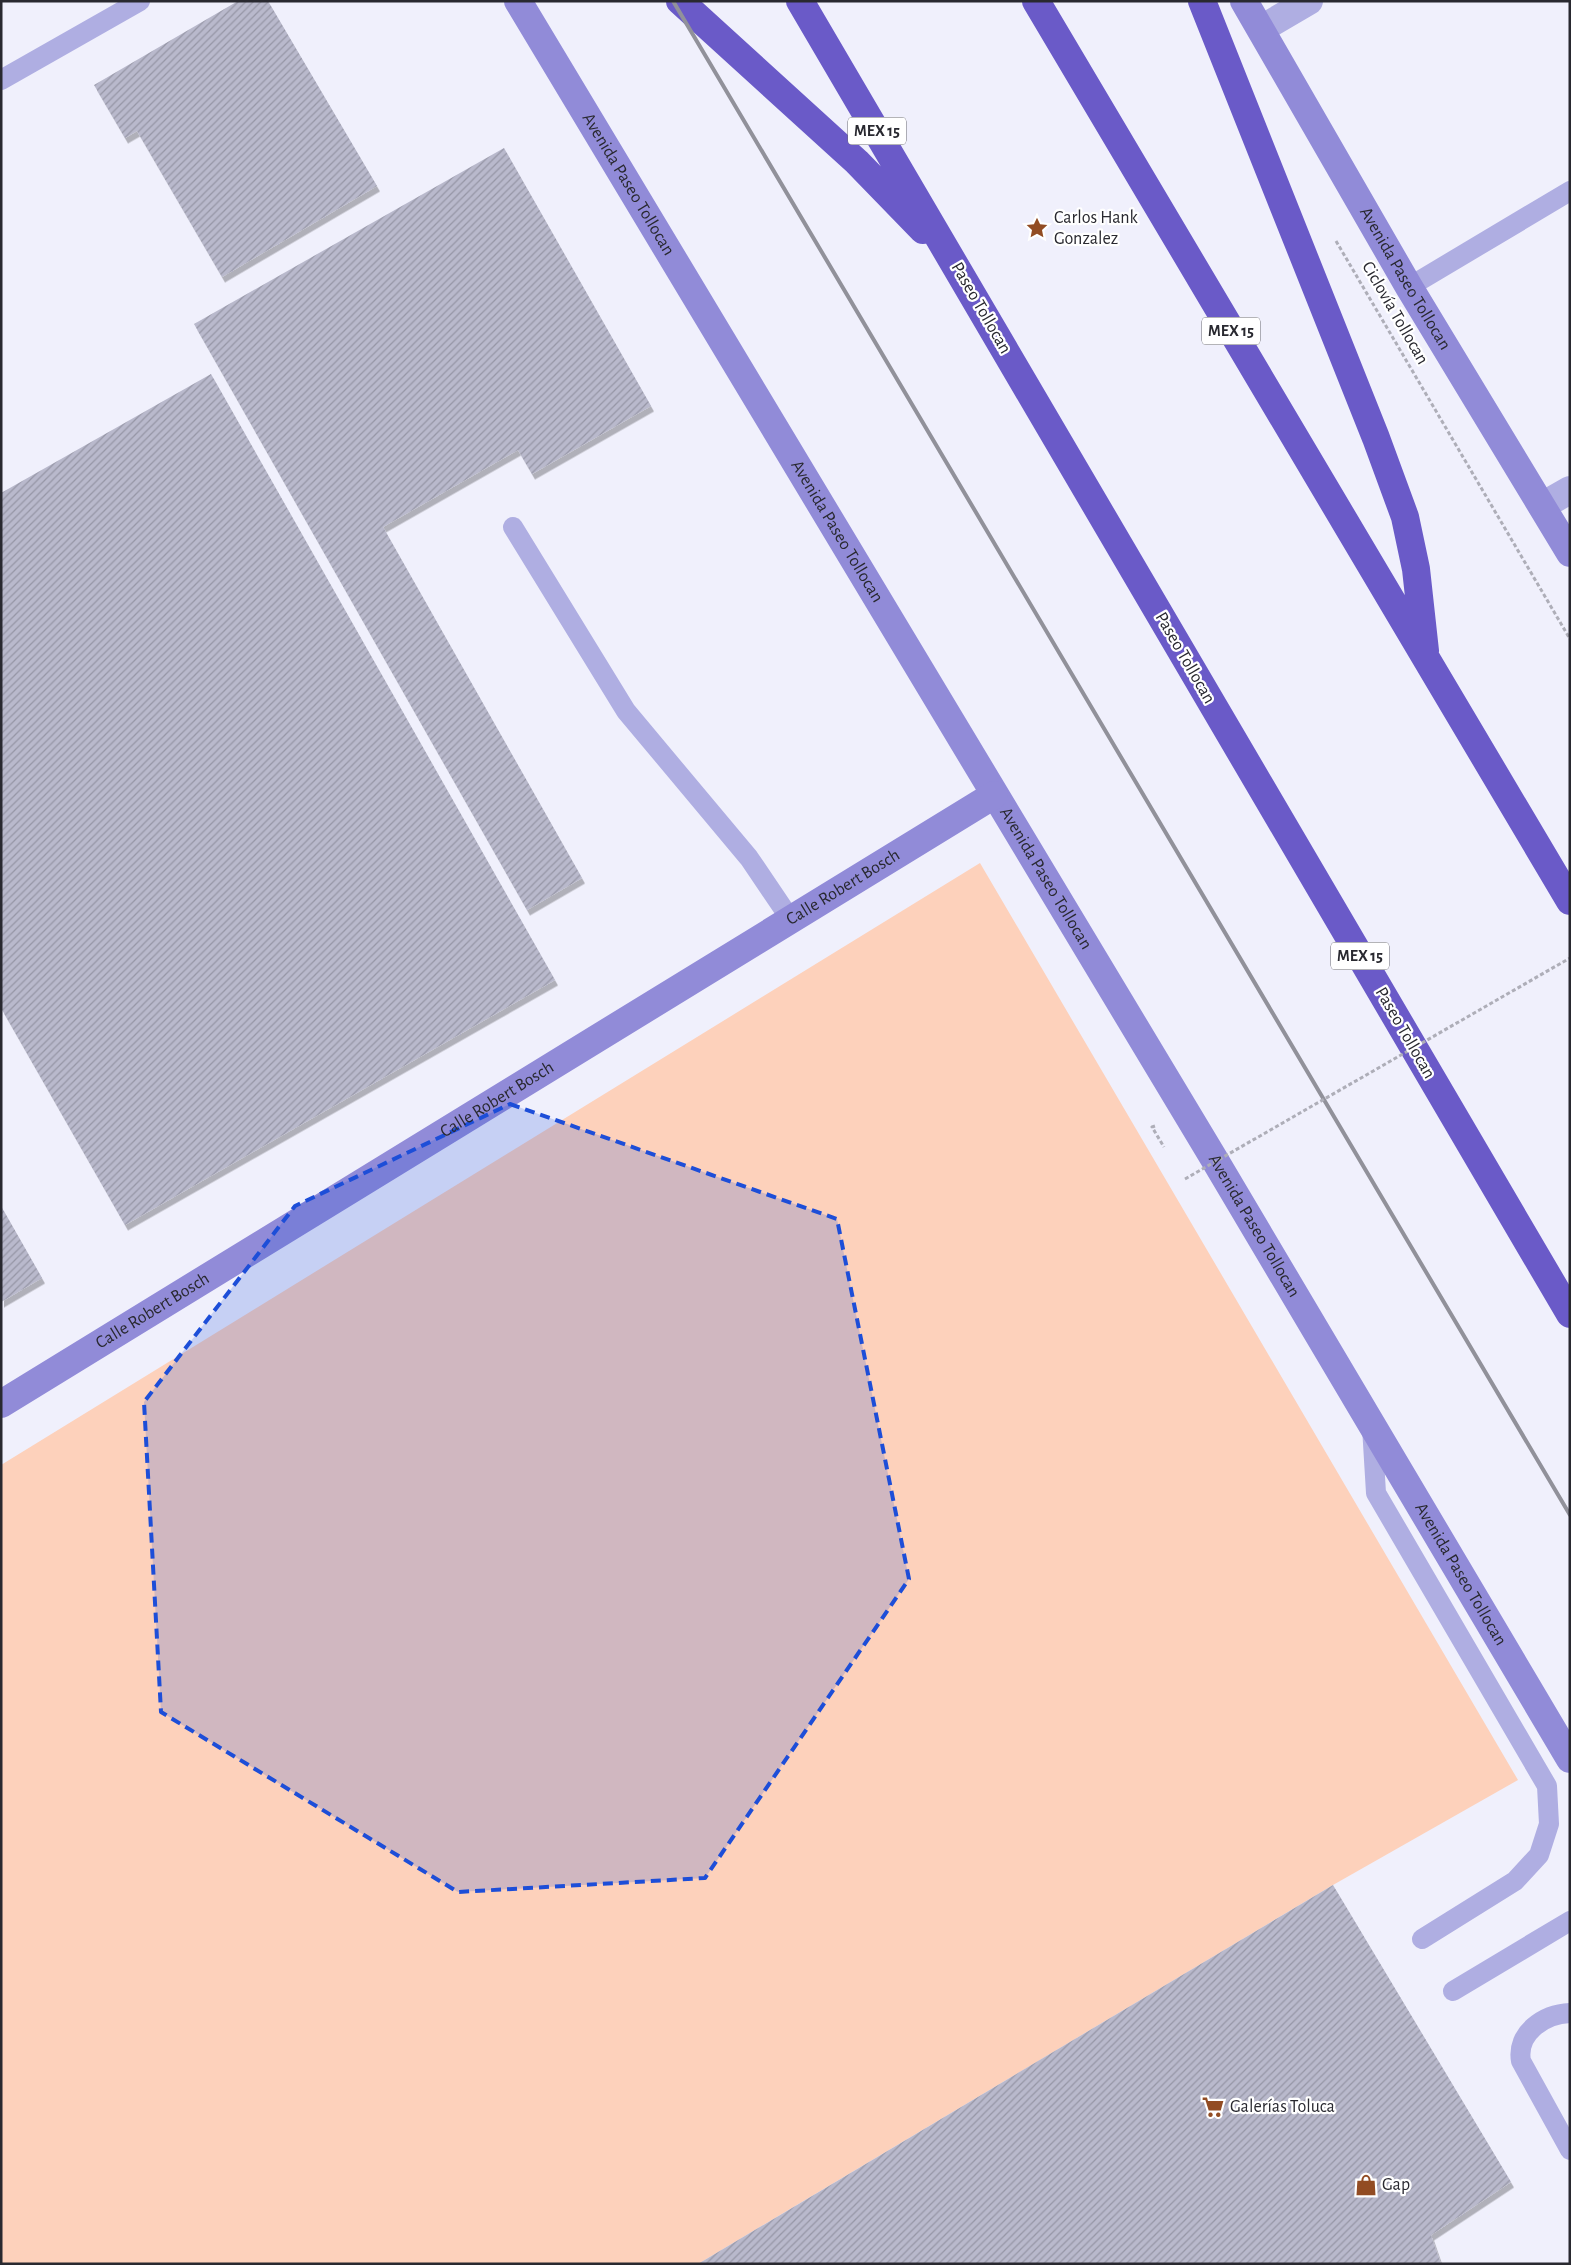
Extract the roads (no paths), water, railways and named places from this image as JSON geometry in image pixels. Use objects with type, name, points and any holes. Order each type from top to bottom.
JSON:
[{"type":"highway","points":[[680,1],[857,162],[954,262]]},
{"type":"highway","name":"Paseo Tollocan","points":[[800,1],[1570,1314]]},
{"type":"highway","name":"MEX 15","points":[[1036,1],[1570,901]]},
{"type":"highway","points":[[1202,1],[1376,438],[1405,517],[1416,568],[1426,660]]},
{"type":"main road","name":"Avenida Paseo Tollocan","points":[[518,1],[1208,1148],[1570,1759]]},
{"type":"main road","name":"Avenida Paseo Tollocan","points":[[1244,1],[1409,287],[1570,553]]},
{"type":"main road","name":"Calle Robert Bosch","points":[[1,1404],[994,795]]},
{"type":"street","points":[[1261,29],[1309,1]]},
{"type":"street","points":[[1542,506],[1570,490]]},
{"type":"lane","points":[[1,80],[140,1]]},
{"type":"lane","points":[[1409,287],[1570,191]]},
{"type":"lane","points":[[512,527],[626,711],[749,858],[791,920]]},
{"type":"lane","points":[[1372,1425],[1376,1493],[1547,1786],[1549,1824],[1539,1855],[1515,1881],[1422,1939]]},
{"type":"lane","points":[[1453,1991],[1570,1921]]},
{"type":"lane","points":[[1570,2013],[1553,2016],[1533,2028],[1523,2038],[1520,2054],[1521,2061],[1570,2150]]},
{"type":"railway","points":[[673,1],[1570,1515]]},
{"type":"place","name":"Carlos Hank Gonzalez","points":[[1037,228]]},
{"type":"place","name":"Galerías Toluca","points":[[1213,2107]]},
{"type":"place","name":"Gap","points":[[1366,2185]]}]
